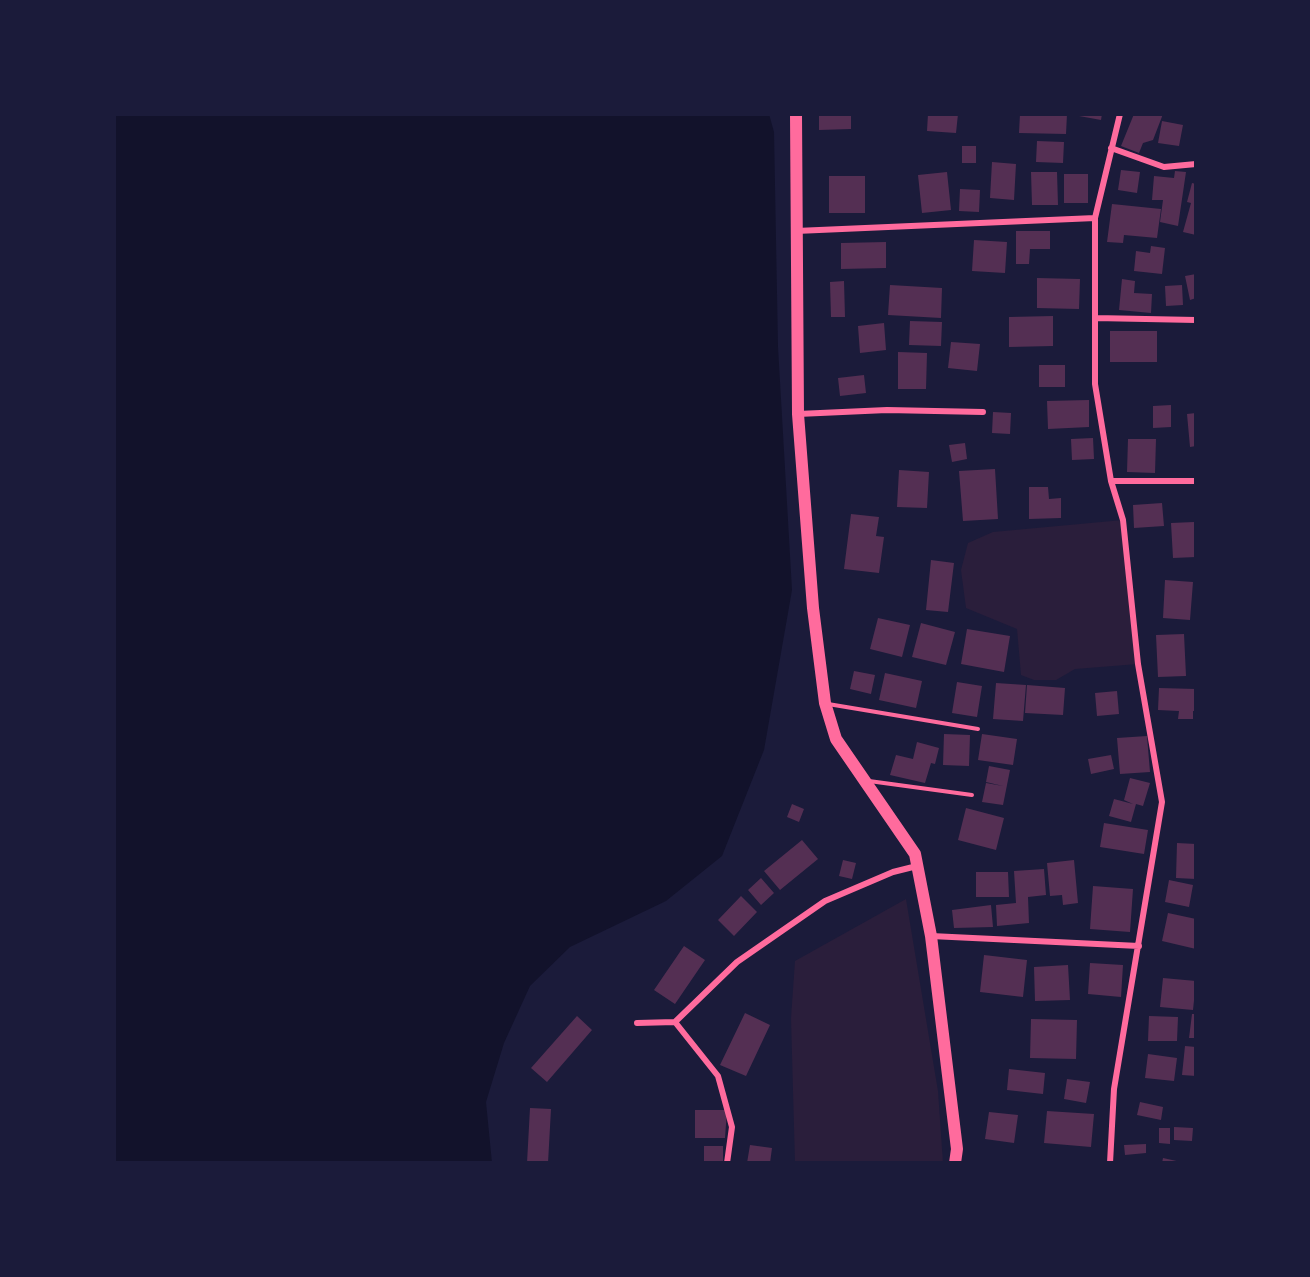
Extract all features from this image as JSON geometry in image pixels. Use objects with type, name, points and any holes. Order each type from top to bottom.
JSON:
[{"type":"main road","points":[[796,114],[798,414],[813,608],[825,703],[836,739],[915,854],[930,936],[957,1149],[955,1163]]},
{"type":"street","points":[[1110,1163],[1114,1089],[1162,802],[1138,664],[1123,520],[1111,481],[1095,384],[1095,218],[1120,114]]},
{"type":"street","points":[[1111,148],[1164,167],[1196,164]]},
{"type":"street","points":[[795,231],[1095,218]]},
{"type":"street","points":[[1095,318],[1196,320]]},
{"type":"street","points":[[798,414],[888,410],[983,411]]},
{"type":"street","points":[[1111,481],[1196,481]]},
{"type":"street","points":[[637,1023],[675,1022],[736,962],[825,901],[893,872],[918,866]]},
{"type":"street","points":[[930,936],[1138,946]]},
{"type":"street","points":[[675,1022],[718,1076],[732,1127],[727,1163]]},
{"type":"lane","points":[[825,703],[978,729]]},
{"type":"lane","points":[[862,780],[972,795]]},
{"type":"shaded area","points":[[114,114],[769,114],[774,132],[778,347],[792,590],[764,750],[722,856],[666,901],[570,947],[530,986],[504,1043],[486,1102],[492,1163],[114,1163]]},
{"type":"shaded area","points":[[1123,520],[1138,664],[1075,669],[1056,680],[1034,680],[1021,675],[1017,629],[966,608],[961,570],[968,543],[993,532]]},
{"type":"shaded area","points":[[906,899],[938,1091],[943,1163],[795,1163],[791,1018],[795,961]]},
{"type":"building","points":[[819,114],[851,114],[851,129],[819,130]]},
{"type":"building","points":[[928,114],[958,114],[956,133],[927,131]]},
{"type":"building","points":[[1020,114],[1067,114],[1066,134],[1019,133]]},
{"type":"building","points":[[1068,114],[1102,114],[1101,120]]},
{"type":"building","points":[[1134,114],[1163,114],[1153,140],[1143,143],[1139,153],[1121,146]]},
{"type":"building","points":[[1162,121],[1183,125],[1179,146],[1158,143]]},
{"type":"building","points":[[1037,141],[1064,142],[1063,163],[1036,162]]},
{"type":"building","points":[[962,146],[976,146],[976,163],[962,163]]},
{"type":"building","points":[[992,162],[1016,164],[1014,200],[990,198]]},
{"type":"building","points":[[1121,170],[1140,172],[1137,193],[1118,190]]},
{"type":"building","points":[[1175,171],[1186,172],[1178,226],[1160,222],[1163,200],[1152,200],[1154,176],[1174,178]]},
{"type":"building","points":[[947,172],[951,210],[922,213],[918,175]]},
{"type":"building","points":[[1031,172],[1057,172],[1058,205],[1032,205]]},
{"type":"building","points":[[1064,174],[1088,174],[1088,203],[1064,203]]},
{"type":"building","points":[[829,176],[865,176],[865,213],[829,213]]},
{"type":"building","points":[[1192,183],[1196,184],[1196,235],[1183,232],[1191,203],[1187,202]]},
{"type":"building","points":[[960,189],[980,190],[979,212],[959,211]]},
{"type":"building","points":[[1112,204],[1161,209],[1157,238],[1124,235],[1123,243],[1107,242]]},
{"type":"building","points":[[1016,231],[1050,231],[1050,249],[1030,249],[1029,264],[1016,264]]},
{"type":"building","points":[[974,240],[1007,242],[1005,273],[972,271]]},
{"type":"building","points":[[886,242],[886,268],[841,269],[841,243]]},
{"type":"building","points":[[1151,246],[1165,248],[1162,274],[1134,271],[1136,251],[1150,253]]},
{"type":"building","points":[[1196,274],[1196,298],[1190,300],[1185,276]]},
{"type":"building","points":[[1037,278],[1080,279],[1079,309],[1037,308]]},
{"type":"building","points":[[1122,279],[1135,281],[1134,293],[1152,294],[1151,313],[1119,310]]},
{"type":"building","points":[[844,281],[845,317],[831,317],[830,282]]},
{"type":"building","points":[[890,285],[942,288],[941,318],[888,315]]},
{"type":"building","points":[[1182,285],[1183,305],[1166,306],[1165,286]]},
{"type":"building","points":[[1053,316],[1053,346],[1009,347],[1009,317]]},
{"type":"building","points":[[910,321],[942,322],[941,346],[909,345]]},
{"type":"building","points":[[884,323],[886,350],[860,353],[858,326]]},
{"type":"building","points":[[1110,331],[1157,331],[1157,362],[1110,362]]},
{"type":"building","points":[[951,342],[980,344],[977,371],[948,368]]},
{"type":"building","points":[[898,352],[927,353],[926,389],[898,389]]},
{"type":"building","points":[[1039,365],[1065,365],[1065,387],[1039,387]]},
{"type":"building","points":[[864,375],[866,393],[840,396],[838,378]]},
{"type":"building","points":[[1089,400],[1089,427],[1048,429],[1047,401]]},
{"type":"building","points":[[1171,405],[1171,427],[1153,428],[1153,406]]},
{"type":"building","points":[[993,412],[1011,413],[1010,434],[992,433]]},
{"type":"building","points":[[1196,413],[1196,446],[1190,447],[1187,414]]},
{"type":"building","points":[[1093,438],[1094,459],[1072,460],[1071,439]]},
{"type":"building","points":[[1128,439],[1156,439],[1155,473],[1127,472]]},
{"type":"building","points":[[965,443],[967,459],[952,462],[949,445]]},
{"type":"building","points":[[995,469],[998,519],[963,521],[959,471]]},
{"type":"building","points":[[899,470],[929,472],[927,508],[897,507]]},
{"type":"building","points":[[1029,487],[1048,487],[1049,499],[1061,498],[1061,518],[1029,519]]},
{"type":"building","points":[[1162,503],[1164,526],[1134,528],[1133,505]]},
{"type":"building","points":[[851,514],[879,517],[876,536],[884,537],[879,573],[844,569]]},
{"type":"building","points":[[1194,522],[1196,557],[1173,558],[1171,523]]},
{"type":"building","points":[[931,560],[954,563],[948,612],[926,610]]},
{"type":"building","points":[[1165,580],[1193,582],[1190,620],[1163,618]]},
{"type":"building","points":[[878,618],[910,625],[902,657],[870,649]]},
{"type":"building","points":[[921,623],[955,632],[946,665],[912,657]]},
{"type":"building","points":[[967,629],[1010,636],[1004,672],[961,664]]},
{"type":"building","points":[[1184,634],[1186,676],[1158,677],[1156,635]]},
{"type":"building","points":[[854,671],[875,675],[871,694],[850,689]]},
{"type":"building","points":[[885,673],[922,681],[916,708],[879,700]]},
{"type":"building","points":[[957,682],[982,686],[977,717],[952,713]]},
{"type":"building","points":[[996,683],[1026,685],[1023,721],[993,719]]},
{"type":"building","points":[[1027,685],[1065,688],[1063,715],[1025,713]]},
{"type":"building","points":[[1159,688],[1196,689],[1196,711],[1193,711],[1193,719],[1178,719],[1179,711],[1158,710]]},
{"type":"building","points":[[1117,691],[1119,714],[1097,716],[1095,693]]},
{"type":"building","points":[[944,734],[970,735],[969,766],[943,765]]},
{"type":"building","points":[[982,734],[1017,739],[1013,765],[978,760]]},
{"type":"building","points":[[1147,736],[1150,772],[1120,774],[1117,738]]},
{"type":"building","points":[[917,742],[939,748],[935,764],[931,763],[925,783],[890,775],[896,755],[913,759]]},
{"type":"building","points":[[1111,755],[1114,769],[1091,774],[1088,759]]},
{"type":"building","points":[[989,766],[1010,770],[1003,805],[982,802],[986,783],[1003,786],[986,782]]},
{"type":"building","points":[[1130,778],[1150,783],[1143,806],[1136,804],[1131,822],[1109,816],[1114,799],[1133,804],[1124,800]]},
{"type":"building","points":[[792,804],[804,809],[799,822],[787,817]]},
{"type":"building","points":[[966,808],[1004,818],[996,850],[958,840]]},
{"type":"building","points":[[1104,823],[1148,830],[1144,854],[1100,847]]},
{"type":"building","points":[[802,840],[818,859],[780,890],[764,871]]},
{"type":"building","points":[[1177,843],[1196,844],[1196,879],[1176,878]]},
{"type":"building","points":[[843,860],[856,863],[852,879],[839,876]]},
{"type":"building","points":[[1074,860],[1078,903],[1063,905],[1062,895],[1050,896],[1047,863]]},
{"type":"building","points":[[1044,869],[1046,895],[1028,897],[1029,923],[997,926],[996,905],[1016,903],[1014,871]]},
{"type":"building","points":[[976,872],[1008,872],[1009,897],[976,897]]},
{"type":"building","points":[[761,878],[774,893],[761,905],[748,890]]},
{"type":"building","points":[[1169,880],[1193,885],[1189,907],[1165,902]]},
{"type":"building","points":[[1093,886],[1133,889],[1130,932],[1090,929]]},
{"type":"building","points":[[741,896],[757,912],[734,936],[718,920]]},
{"type":"building","points":[[991,905],[993,927],[954,928],[952,910]]},
{"type":"building","points":[[1168,913],[1196,919],[1196,949],[1162,941]]},
{"type":"building","points":[[684,946],[705,960],[675,1004],[654,990]]},
{"type":"building","points":[[984,955],[1027,960],[1023,997],[980,992]]},
{"type":"building","points":[[1090,963],[1123,965],[1121,997],[1088,994]]},
{"type":"building","points":[[1068,965],[1070,1000],[1035,1001],[1034,967]]},
{"type":"building","points":[[1163,978],[1196,981],[1193,1010],[1160,1007]]},
{"type":"building","points":[[745,1013],[770,1025],[746,1076],[720,1065]]},
{"type":"building","points":[[1192,1014],[1196,1014],[1196,1038],[1189,1038]]},
{"type":"building","points":[[577,1016],[592,1030],[547,1082],[531,1068]]},
{"type":"building","points":[[1149,1016],[1178,1017],[1177,1041],[1148,1041]]},
{"type":"building","points":[[1031,1019],[1077,1020],[1076,1059],[1030,1058]]},
{"type":"building","points":[[1185,1046],[1196,1047],[1196,1076],[1182,1075]]},
{"type":"building","points":[[1148,1054],[1177,1058],[1174,1081],[1145,1078]]},
{"type":"building","points":[[1009,1069],[1045,1073],[1043,1094],[1007,1090]]},
{"type":"building","points":[[1067,1079],[1090,1082],[1086,1103],[1064,1099]]},
{"type":"building","points":[[1140,1102],[1163,1107],[1161,1120],[1137,1115]]},
{"type":"building","points":[[530,1108],[551,1109],[548,1163],[527,1163]]},
{"type":"building","points":[[695,1110],[727,1110],[725,1138],[695,1138]]},
{"type":"building","points":[[1047,1111],[1094,1114],[1091,1147],[1044,1143]]},
{"type":"building","points":[[989,1112],[1018,1115],[1014,1143],[985,1139]]},
{"type":"building","points":[[1174,1127],[1193,1128],[1192,1141],[1174,1140]]},
{"type":"building","points":[[1159,1128],[1170,1128],[1170,1144],[1159,1143]]},
{"type":"building","points":[[1146,1144],[1146,1153],[1125,1155],[1124,1145]]},
{"type":"building","points":[[750,1145],[772,1148],[770,1163],[747,1163]]},
{"type":"building","points":[[704,1146],[723,1146],[723,1163],[704,1163]]},
{"type":"building","points":[[1163,1158],[1181,1162],[1181,1163],[1162,1163]]}]
